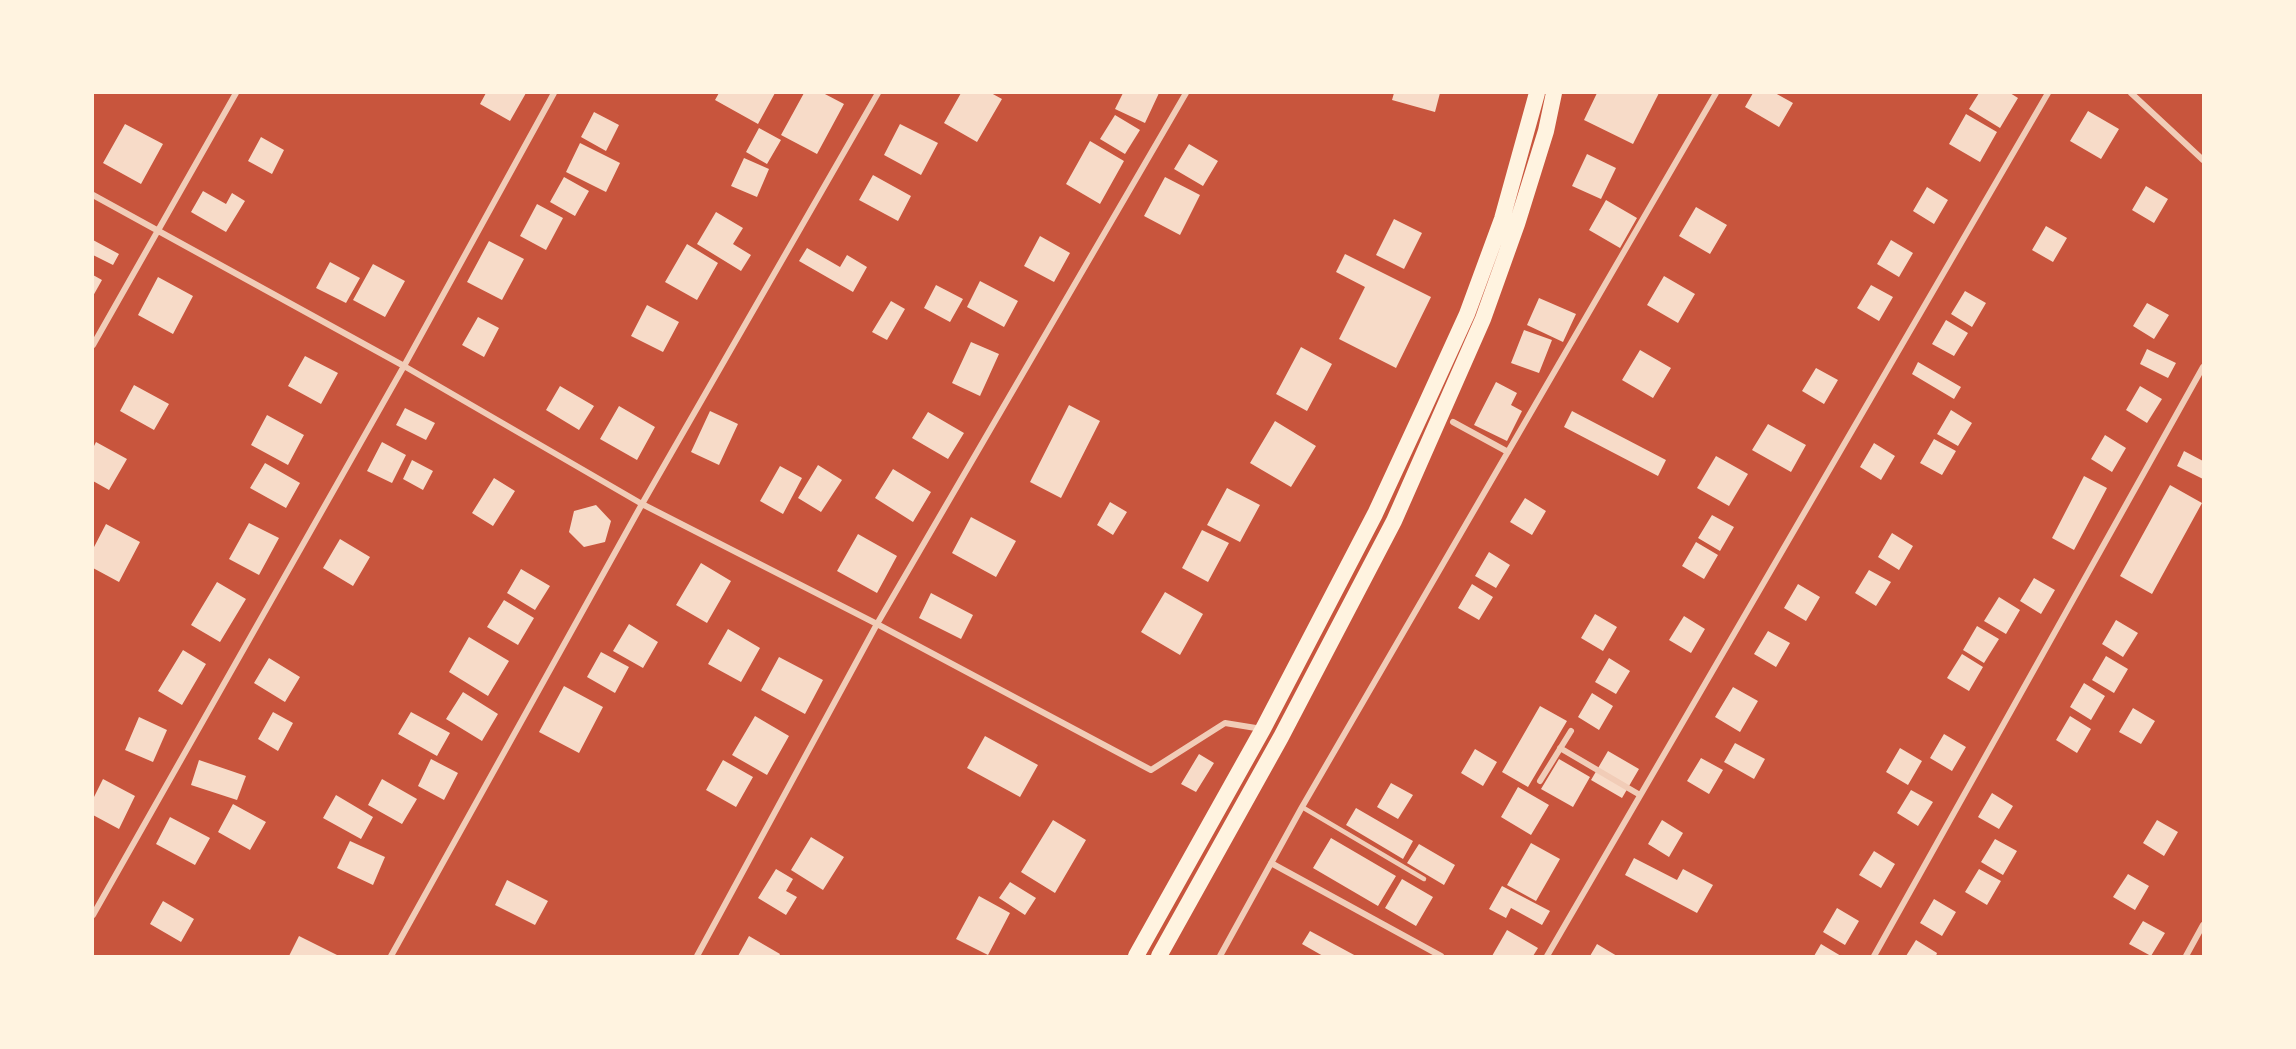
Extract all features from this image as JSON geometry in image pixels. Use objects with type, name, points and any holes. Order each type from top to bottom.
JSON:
[{"type":"highway","points":[[1136,956],[1263,729],[1375,514],[1467,314],[1502,219],[1537,93]]},
{"type":"highway","points":[[1159,956],[1281,737],[1394,521],[1484,319],[1546,131],[1554,93]]},
{"type":"street","points":[[93,345],[236,93]]},
{"type":"street","points":[[93,915],[404,366],[554,93]]},
{"type":"street","points":[[390,956],[642,504],[878,93]]},
{"type":"street","points":[[698,956],[876,624],[1186,93]]},
{"type":"street","points":[[1220,956],[1302,807],[1716,93]]},
{"type":"street","points":[[1547,956],[2048,93]]},
{"type":"street","points":[[2131,93],[2203,160]]},
{"type":"street","points":[[93,195],[404,366],[642,504],[876,624],[1151,770],[1225,723],[1263,729]]},
{"type":"street","points":[[1874,956],[2203,367]]},
{"type":"street","points":[[1453,422],[1508,452]]},
{"type":"street","points":[[1540,781],[1571,731]]},
{"type":"street","points":[[1560,748],[1640,795]]},
{"type":"street","points":[[1271,862],[1441,956]]},
{"type":"street","points":[[2186,956],[2203,925]]},
{"type":"lane","points":[[1302,807],[1424,879]]},
{"type":"building","points":[[486,93],[526,93],[510,121],[480,104]]},
{"type":"building","points":[[719,93],[775,93],[758,124],[715,100]]},
{"type":"building","points":[[804,93],[823,93],[844,104],[817,154],[781,135]]},
{"type":"building","points":[[961,93],[991,93],[1002,99],[977,142],[944,123]]},
{"type":"building","points":[[1123,93],[1159,93],[1145,123],[1115,109]]},
{"type":"building","points":[[1394,93],[1440,93],[1435,112],[1392,100]]},
{"type":"building","points":[[1597,93],[1659,93],[1633,144],[1584,120]]},
{"type":"building","points":[[1753,93],[1775,93],[1793,103],[1779,127],[1745,107]]},
{"type":"building","points":[[1979,93],[2010,93],[2018,98],[2000,128],[1969,109]]},
{"type":"building","points":[[2088,111],[2119,129],[2101,159],[2070,141]]},
{"type":"building","points":[[594,112],[619,125],[606,151],[581,137]]},
{"type":"building","points":[[1966,114],[1997,132],[1980,162],[1949,144]]},
{"type":"building","points":[[1115,115],[1140,130],[1125,154],[1100,139]]},
{"type":"building","points":[[125,124],[163,144],[141,184],[103,163]]},
{"type":"building","points":[[900,124],[938,143],[921,175],[884,155]]},
{"type":"building","points":[[759,128],[781,140],[767,164],[746,152]]},
{"type":"building","points":[[261,137],[284,150],[272,174],[248,161]]},
{"type":"building","points":[[1090,141],[1124,161],[1100,204],[1066,184]]},
{"type":"building","points":[[580,143],[620,163],[606,192],[566,172]]},
{"type":"building","points":[[1189,144],[1218,161],[1203,186],[1174,169]]},
{"type":"building","points":[[1587,154],[1616,168],[1601,199],[1572,186]]},
{"type":"building","points":[[744,158],[769,169],[757,197],[731,186]]},
{"type":"building","points":[[873,175],[911,196],[898,221],[859,200]]},
{"type":"building","points":[[564,177],[589,191],[575,216],[550,202]]},
{"type":"building","points":[[1165,177],[1200,195],[1180,235],[1144,216]]},
{"type":"building","points":[[2146,186],[2168,199],[2154,223],[2132,210]]},
{"type":"building","points":[[1927,187],[1948,200],[1934,224],[1913,211]]},
{"type":"building","points":[[203,191],[226,204],[232,193],[245,201],[226,232],[191,212]]},
{"type":"building","points":[[1606,200],[1637,218],[1620,248],[1589,230]]},
{"type":"building","points":[[537,204],[563,218],[546,250],[520,236]]},
{"type":"building","points":[[1696,207],[1727,225],[1710,254],[1679,236]]},
{"type":"building","points":[[716,212],[743,228],[733,244],[751,255],[741,271],[697,244]]},
{"type":"building","points":[[1394,219],[1422,233],[1404,269],[1376,255]]},
{"type":"building","points":[[2046,226],[2067,238],[2053,262],[2032,250]]},
{"type":"building","points":[[1040,236],[1070,253],[1054,282],[1024,266]]},
{"type":"building","points":[[93,240],[119,254],[113,265],[93,255]]},
{"type":"building","points":[[1891,240],[1913,253],[1899,277],[1877,264]]},
{"type":"building","points":[[489,241],[524,259],[502,300],[467,282]]},
{"type":"building","points":[[687,244],[718,263],[697,300],[665,282]]},
{"type":"building","points":[[807,248],[840,267],[847,255],[867,267],[853,292],[799,261]]},
{"type":"building","points":[[1345,254],[1431,297],[1396,368],[1339,339],[1365,287],[1336,272]]},
{"type":"building","points":[[330,262],[360,278],[346,303],[316,288]]},
{"type":"building","points":[[373,264],[405,281],[385,317],[353,300]]},
{"type":"building","points":[[93,275],[102,280],[93,296]]},
{"type":"building","points":[[1664,276],[1695,294],[1678,323],[1647,305]]},
{"type":"building","points":[[158,277],[193,296],[173,334],[138,315]]},
{"type":"building","points":[[980,281],[1018,301],[1004,327],[967,307]]},
{"type":"building","points":[[936,285],[963,299],[950,322],[924,308]]},
{"type":"building","points":[[1871,285],[1893,297],[1879,321],[1857,308]]},
{"type":"building","points":[[1965,291],[1986,303],[1972,327],[1951,314]]},
{"type":"building","points":[[1539,298],[1576,314],[1563,342],[1527,325]]},
{"type":"building","points":[[891,301],[905,309],[887,340],[872,332]]},
{"type":"building","points":[[2147,303],[2169,315],[2154,339],[2133,326]]},
{"type":"building","points":[[647,305],[679,322],[663,352],[631,336]]},
{"type":"building","points":[[478,317],[499,328],[484,357],[462,345]]},
{"type":"building","points":[[1946,320],[1968,333],[1954,356],[1932,344]]},
{"type":"building","points":[[1524,330],[1552,340],[1539,373],[1511,363]]},
{"type":"building","points":[[971,342],[999,354],[980,396],[952,383]]},
{"type":"building","points":[[1301,347],[1332,364],[1307,411],[1276,394]]},
{"type":"building","points":[[2147,349],[2176,363],[2168,378],[2140,364]]},
{"type":"building","points":[[1640,350],[1671,368],[1653,398],[1622,380]]},
{"type":"building","points":[[305,356],[338,373],[321,404],[288,386]]},
{"type":"building","points":[[1918,362],[1961,387],[1954,399],[1912,374]]},
{"type":"building","points":[[1816,368],[1838,380],[1824,404],[1802,391]]},
{"type":"building","points":[[1496,382],[1517,393],[1511,405],[1522,411],[1507,441],[1474,425]]},
{"type":"building","points":[[134,385],[169,404],[154,430],[120,411]]},
{"type":"building","points":[[560,386],[594,406],[579,430],[546,410]]},
{"type":"building","points":[[2140,386],[2162,399],[2147,423],[2126,410]]},
{"type":"building","points":[[1069,405],[1100,421],[1061,498],[1030,482]]},
{"type":"building","points":[[619,406],[655,427],[637,460],[600,439]]},
{"type":"building","points":[[405,408],[435,423],[426,440],[396,425]]},
{"type":"building","points":[[1951,410],[1972,423],[1958,446],[1937,434]]},
{"type":"building","points":[[710,411],[738,424],[719,465],[691,452]]},
{"type":"building","points":[[1572,411],[1666,460],[1658,476],[1564,427]]},
{"type":"building","points":[[928,412],[964,433],[948,459],[912,438]]},
{"type":"building","points":[[267,415],[304,435],[288,465],[251,445]]},
{"type":"building","points":[[1275,421],[1316,446],[1291,487],[1250,463]]},
{"type":"building","points":[[1768,424],[1806,445],[1791,472],[1752,450]]},
{"type":"building","points":[[2105,435],[2126,448],[2112,472],[2091,459]]},
{"type":"building","points":[[1934,439],[1956,451],[1942,475],[1920,463]]},
{"type":"building","points":[[96,442],[127,459],[109,490],[93,481],[93,448]]},
{"type":"building","points":[[382,442],[406,455],[392,483],[367,471]]},
{"type":"building","points":[[1874,443],[1895,456],[1881,480],[1860,467]]},
{"type":"building","points":[[2184,451],[2203,461],[2203,479],[2177,466]]},
{"type":"building","points":[[1716,456],[1748,474],[1729,506],[1697,488]]},
{"type":"building","points":[[412,460],[433,471],[423,490],[403,479]]},
{"type":"building","points":[[265,463],[300,483],[286,508],[250,488]]},
{"type":"building","points":[[818,465],[842,480],[821,512],[798,498]]},
{"type":"building","points":[[780,466],[802,478],[783,514],[760,501]]},
{"type":"building","points":[[893,469],[931,492],[913,522],[875,498]]},
{"type":"building","points":[[2084,476],[2107,488],[2074,550],[2052,538]]},
{"type":"building","points":[[494,478],[515,491],[493,526],[472,513]]},
{"type":"building","points":[[2170,485],[2202,503],[2152,594],[2120,576]]},
{"type":"building","points":[[1227,488],[1260,505],[1240,542],[1207,525]]},
{"type":"building","points":[[1525,498],[1546,511],[1532,535],[1510,522]]},
{"type":"building","points":[[1110,502],[1127,512],[1113,535],[1097,525]]},
{"type":"building","points":[[596,505],[611,521],[605,542],[584,547],[569,532],[574,511]]},
{"type":"building","points":[[1712,515],[1734,527],[1720,551],[1698,538]]},
{"type":"building","points":[[971,517],[1016,541],[996,577],[952,553]]},
{"type":"building","points":[[249,523],[279,538],[259,575],[229,559]]},
{"type":"building","points":[[106,524],[140,542],[119,582],[93,568],[93,549]]},
{"type":"building","points":[[1202,530],[1229,543],[1208,582],[1182,568]]},
{"type":"building","points":[[1892,533],[1913,546],[1899,570],[1878,557]]},
{"type":"building","points":[[858,534],[897,556],[877,593],[837,571]]},
{"type":"building","points":[[340,539],[370,557],[353,586],[323,568]]},
{"type":"building","points":[[1696,542],[1718,555],[1704,579],[1682,566]]},
{"type":"building","points":[[1489,552],[1510,565],[1496,588],[1475,576]]},
{"type":"building","points":[[701,563],[731,581],[707,623],[676,605]]},
{"type":"building","points":[[521,569],[550,586],[535,610],[507,593]]},
{"type":"building","points":[[1869,570],[1891,582],[1876,606],[1855,593]]},
{"type":"building","points":[[2034,578],[2055,590],[2041,614],[2020,601]]},
{"type":"building","points":[[217,582],[246,599],[220,642],[191,625]]},
{"type":"building","points":[[1472,584],[1493,597],[1479,620],[1458,608]]},
{"type":"building","points":[[1798,584],[1820,597],[1806,621],[1784,608]]},
{"type":"building","points":[[1165,592],[1203,614],[1180,655],[1141,632]]},
{"type":"building","points":[[931,593],[973,615],[961,639],[919,618]]},
{"type":"building","points":[[1999,597],[2020,610],[2006,634],[1984,621]]},
{"type":"building","points":[[504,600],[534,618],[518,645],[487,627]]},
{"type":"building","points":[[1595,614],[1617,627],[1603,651],[1581,638]]},
{"type":"building","points":[[1684,616],[1705,629],[1691,653],[1669,640]]},
{"type":"building","points":[[2116,620],[2138,633],[2123,657],[2102,644]]},
{"type":"building","points":[[629,624],[658,642],[643,668],[613,651]]},
{"type":"building","points":[[1977,626],[1999,639],[1984,663],[1963,650]]},
{"type":"building","points":[[728,629],[760,648],[741,682],[708,664]]},
{"type":"building","points":[[1768,631],[1790,643],[1776,667],[1754,654]]},
{"type":"building","points":[[469,637],[509,661],[488,696],[449,672]]},
{"type":"building","points":[[183,650],[206,664],[182,705],[158,691]]},
{"type":"building","points":[[601,652],[629,667],[615,693],[587,677]]},
{"type":"building","points":[[1962,654],[1983,667],[1969,691],[1947,678]]},
{"type":"building","points":[[2106,656],[2128,669],[2114,693],[2092,680]]},
{"type":"building","points":[[779,657],[823,680],[805,714],[761,690]]},
{"type":"building","points":[[269,658],[300,677],[285,702],[254,683]]},
{"type":"building","points":[[1609,658],[1630,671],[1616,694],[1595,682]]},
{"type":"building","points":[[2084,683],[2105,696],[2091,720],[2070,707]]},
{"type":"building","points":[[564,686],[603,707],[579,753],[539,732]]},
{"type":"building","points":[[1733,687],[1758,701],[1740,732],[1715,717]]},
{"type":"building","points":[[463,692],[498,714],[482,741],[446,719]]},
{"type":"building","points":[[1592,693],[1613,706],[1599,730],[1578,717]]},
{"type":"building","points":[[1540,706],[1567,721],[1528,787],[1502,772]]},
{"type":"building","points":[[2133,708],[2155,721],[2141,744],[2119,732]]},
{"type":"building","points":[[273,712],[293,723],[278,751],[258,739]]},
{"type":"building","points":[[411,712],[450,733],[437,756],[398,734]]},
{"type":"building","points":[[755,716],[789,736],[767,775],[732,755]]},
{"type":"building","points":[[2070,716],[2091,729],[2077,753],[2056,740]]},
{"type":"building","points":[[139,717],[167,730],[153,762],[125,750]]},
{"type":"building","points":[[1944,734],[1966,747],[1952,771],[1930,758]]},
{"type":"building","points":[[985,736],[1038,765],[1020,797],[967,768]]},
{"type":"building","points":[[1735,743],[1765,759],[1754,779],[1724,762]]},
{"type":"building","points":[[1900,748],[1922,761],[1908,785],[1886,772]]},
{"type":"building","points":[[1475,749],[1497,762],[1483,786],[1461,773]]},
{"type":"building","points":[[1608,751],[1639,769],[1622,798],[1591,780]]},
{"type":"building","points":[[1199,754],[1214,763],[1196,792],[1181,784]]},
{"type":"building","points":[[1701,758],[1723,770],[1709,794],[1687,781]]},
{"type":"building","points":[[431,759],[458,773],[444,800],[418,786]]},
{"type":"building","points":[[1559,759],[1590,777],[1573,807],[1541,789]]},
{"type":"building","points":[[199,760],[246,776],[237,800],[191,785]]},
{"type":"building","points":[[723,760],[753,777],[736,807],[706,790]]},
{"type":"building","points":[[103,779],[135,796],[119,829],[93,815],[93,799]]},
{"type":"building","points":[[382,779],[417,799],[402,824],[368,805]]},
{"type":"building","points":[[1391,783],[1413,795],[1398,819],[1377,807]]},
{"type":"building","points":[[1518,787],[1549,805],[1531,835],[1501,817]]},
{"type":"building","points":[[1911,790],[1933,802],[1918,826],[1897,813]]},
{"type":"building","points":[[1992,793],[2013,806],[1999,829],[1978,817]]},
{"type":"building","points":[[336,795],[373,817],[361,839],[323,818]]},
{"type":"building","points":[[233,804],[266,822],[250,850],[218,832]]},
{"type":"building","points":[[1356,808],[1413,841],[1403,859],[1346,825]]},
{"type":"building","points":[[170,817],[210,838],[195,865],[156,844]]},
{"type":"building","points":[[1053,820],[1086,840],[1055,893],[1021,872]]},
{"type":"building","points":[[1662,820],[1683,833],[1669,857],[1648,844]]},
{"type":"building","points":[[2157,820],[2178,832],[2164,856],[2143,843]]},
{"type":"building","points":[[811,837],[844,857],[823,890],[791,870]]},
{"type":"building","points":[[1331,838],[1396,876],[1378,906],[1313,868]]},
{"type":"building","points":[[1995,839],[2017,851],[2003,875],[1981,862]]},
{"type":"building","points":[[350,841],[385,857],[373,885],[337,868]]},
{"type":"building","points":[[1531,843],[1560,859],[1536,901],[1507,885]]},
{"type":"building","points":[[1419,844],[1455,865],[1444,885],[1407,863]]},
{"type":"building","points":[[1874,851],[1895,864],[1881,888],[1859,875]]},
{"type":"building","points":[[1634,858],[1677,880],[1683,869],[1713,885],[1697,913],[1625,875]]},
{"type":"building","points":[[776,869],[793,879],[786,891],[797,897],[786,915],[758,898]]},
{"type":"building","points":[[1979,869],[2001,881],[1987,905],[1965,892]]},
{"type":"building","points":[[2128,874],[2149,886],[2135,910],[2113,897]]},
{"type":"building","points":[[1402,879],[1433,897],[1416,926],[1385,908]]},
{"type":"building","points":[[507,880],[548,901],[535,925],[495,905]]},
{"type":"building","points":[[1010,882],[1036,898],[1025,915],[999,898]]},
{"type":"building","points":[[1502,886],[1550,911],[1542,925],[1511,908],[1506,918],[1489,909]]},
{"type":"building","points":[[979,896],[1010,913],[988,955],[956,939]]},
{"type":"building","points":[[1934,899],[1956,912],[1942,936],[1920,923]]},
{"type":"building","points":[[163,901],[194,919],[181,942],[150,924]]},
{"type":"building","points":[[1837,908],[1859,921],[1845,945],[1823,932]]},
{"type":"building","points":[[2143,921],[2165,933],[2151,956],[2129,944]]},
{"type":"building","points":[[1507,930],[1538,948],[1533,956],[1492,956]]},
{"type":"building","points":[[1310,931],[1356,956],[1323,956],[1302,944]]},
{"type":"building","points":[[299,936],[339,956],[289,956]]},
{"type":"building","points":[[749,936],[780,954],[779,956],[738,956]]},
{"type":"building","points":[[1916,940],[1937,953],[1936,956],[1906,956]]},
{"type":"building","points":[[1597,944],[1617,956],[1590,956]]},
{"type":"building","points":[[1821,944],[1841,956],[1814,956]]}]
